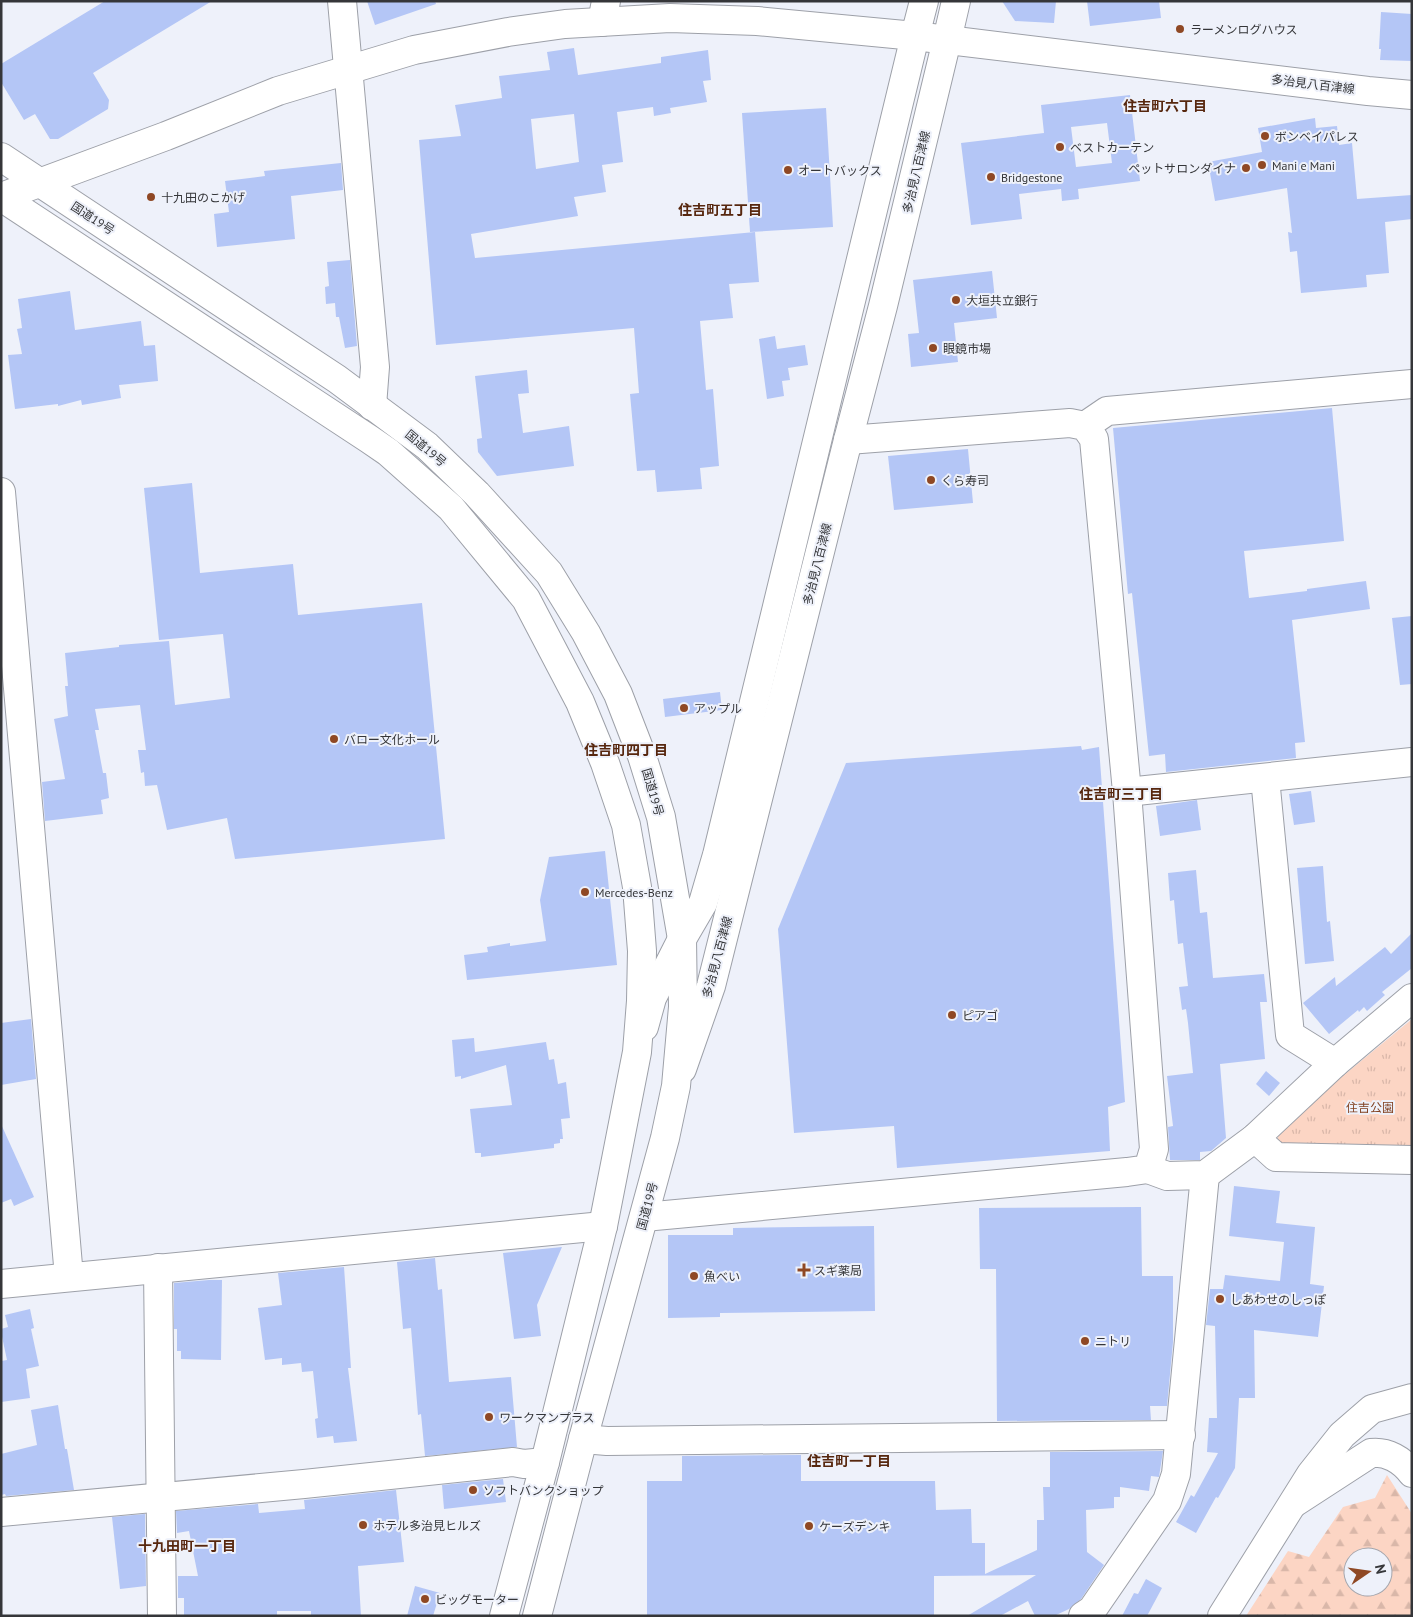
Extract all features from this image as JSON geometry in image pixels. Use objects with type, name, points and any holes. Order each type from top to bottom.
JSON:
[{"type":"main road","points":[[342,1],[375,367],[372,406]]},
{"type":"main road","points":[[504,1616],[545,1462],[603,1226],[637,1052],[652,998],[703,903],[717,855],[924,1]]},
{"type":"main road","points":[[947,40],[956,1]]},
{"type":"main road","name":"多治見八百津線","points":[[1,197],[166,136],[278,91],[348,69],[414,50],[508,32],[565,24],[604,12],[670,18],[757,21],[915,36],[1412,95]]},
{"type":"main road","name":"多治見八百津線","points":[[676,1086],[711,986],[883,306],[947,40]]},
{"type":"main road","name":"国道19号","points":[[1,157],[337,379],[427,446],[477,494],[549,573],[586,633],[618,694],[644,764],[660,817],[682,939],[683,1007],[676,1086],[666,1138],[583,1439],[537,1616]]},
{"type":"main road","points":[[1,197],[388,452],[451,508],[526,599],[580,702],[605,763],[626,825],[637,887],[642,951],[637,1052]]},
{"type":"main road","points":[[1085,426],[1107,411],[1412,384]]},
{"type":"main road","points":[[848,440],[1070,423],[1085,426],[1094,438],[1127,792],[1154,1149],[1148,1169]]},
{"type":"main road","points":[[1,492],[69,1277]]},
{"type":"main road","points":[[1127,792],[1412,762]]},
{"type":"main road","points":[[1266,778],[1290,1035],[1335,1063]]},
{"type":"main road","points":[[644,1217],[1148,1169],[1167,1176],[1205,1175],[1255,1138],[1335,1063],[1412,998]]},
{"type":"main road","points":[[1255,1138],[1276,1157],[1412,1160]]},
{"type":"main road","points":[[1083,1616],[1092,1610],[1167,1501],[1176,1474],[1205,1175]]},
{"type":"main road","points":[[1,1284],[603,1226]]},
{"type":"main road","points":[[158,1268],[162,1616]]},
{"type":"main road","points":[[1222,1616],[1311,1474],[1342,1435],[1372,1409],[1412,1398]]},
{"type":"main road","points":[[583,1439],[627,1441],[1181,1435]]},
{"type":"main road","points":[[1294,1503],[1371,1453],[1382,1452],[1395,1458],[1407,1466],[1412,1473]]},
{"type":"main road","points":[[1,1512],[513,1462],[524,1464],[545,1462]]},
{"type":"green space","name":"住吉公園","points":[[1412,1019],[1412,1150],[1280,1148],[1276,1131]]},
{"type":"green space","points":[[1387,1475],[1412,1514],[1412,1616],[1246,1616],[1288,1551],[1309,1557],[1343,1507],[1375,1498]]},
{"type":"building","points":[[105,1],[212,1],[93,73],[109,100],[108,109],[58,139],[50,139],[35,114],[24,120],[1,82],[1,64]]},
{"type":"building","points":[[367,1],[435,1],[436,4],[375,25]]},
{"type":"building","points":[[1002,1],[1056,1],[1054,23],[1015,21]]},
{"type":"building","points":[[1087,1],[1159,1],[1161,18],[1090,26]]},
{"type":"building","points":[[1381,12],[1412,14],[1412,61],[1380,60]]},
{"type":"building","points":[[574,48],[578,75],[661,63],[661,57],[708,50],[711,80],[703,81],[707,102],[670,108],[671,113],[654,116],[653,107],[617,112],[623,162],[602,165],[606,192],[574,197],[578,216],[471,234],[475,258],[755,232],[759,282],[729,284],[733,318],[700,321],[706,390],[713,389],[719,466],[700,468],[702,489],[657,492],[655,470],[637,471],[630,394],[639,393],[634,328],[436,345],[419,140],[461,136],[455,105],[502,98],[499,76],[550,70],[547,52]],"holes":[[[574,114],[579,162],[536,169],[531,119]]]},
{"type":"building","points":[[1130,95],[1140,181],[1078,189],[1079,199],[1062,201],[1061,189],[1019,194],[1022,219],[971,225],[961,143],[1044,133],[1041,105]],"holes":[[[1107,123],[1112,163],[1076,167],[1071,127]]]},
{"type":"building","name":"オートバックス","points":[[826,108],[833,227],[750,232],[742,113]]},
{"type":"building","points":[[1315,118],[1316,128],[1337,126],[1339,145],[1352,143],[1357,199],[1412,195],[1412,219],[1385,222],[1389,273],[1366,275],[1367,287],[1301,293],[1297,251],[1290,252],[1288,232],[1292,233],[1287,188],[1215,201],[1208,162],[1262,152],[1258,128]]},
{"type":"building","points":[[341,163],[343,190],[291,196],[295,239],[217,247],[214,214],[229,212],[225,181],[265,176],[264,171]]},
{"type":"building","points":[[350,260],[357,346],[345,348],[339,317],[336,317],[335,303],[326,304],[325,287],[329,286],[327,262]]},
{"type":"building","points":[[992,271],[997,318],[954,323],[958,362],[911,367],[908,334],[919,333],[913,280]]},
{"type":"building","points":[[70,291],[75,330],[141,321],[144,346],[155,345],[158,381],[119,385],[121,398],[82,405],[81,400],[58,406],[58,404],[15,409],[8,355],[22,354],[17,329],[22,328],[18,299]]},
{"type":"building","points":[[775,336],[777,349],[805,345],[808,365],[788,368],[790,380],[782,381],[784,396],[767,399],[759,339]]},
{"type":"building","points":[[527,370],[529,393],[518,394],[523,433],[569,426],[574,466],[497,476],[478,452],[477,439],[482,438],[475,376]]},
{"type":"building","points":[[1332,408],[1344,541],[1244,551],[1249,598],[1366,581],[1370,609],[1292,620],[1305,742],[1295,743],[1296,758],[1166,772],[1165,754],[1149,756],[1132,593],[1128,594],[1113,428]]},
{"type":"building","name":"くら寿司","points":[[968,449],[973,503],[894,510],[888,456]]},
{"type":"building","name":"バロー文化ホール","points":[[192,483],[200,573],[293,564],[298,615],[422,603],[445,839],[235,859],[227,818],[167,830],[157,785],[145,786],[144,772],[141,773],[138,750],[146,750],[140,705],[95,709],[99,730],[95,730],[103,773],[106,773],[109,798],[101,800],[103,814],[45,821],[42,782],[65,779],[54,719],[68,716],[65,686],[68,686],[65,653],[119,647],[119,645],[169,641],[175,705],[230,698],[223,634],[159,640],[144,488]]},
{"type":"building","points":[[1412,616],[1412,684],[1400,685],[1392,618]]},
{"type":"building","points":[[720,692],[722,710],[665,717],[663,699]]},
{"type":"building","name":"ピアゴ","points":[[1081,746],[1082,750],[1099,747],[1125,1102],[1108,1107],[1110,1151],[897,1168],[894,1126],[794,1133],[778,929],[846,763]]},
{"type":"building","points":[[1311,791],[1315,822],[1294,825],[1289,794]]},
{"type":"building","points":[[1197,800],[1201,830],[1160,836],[1156,806]]},
{"type":"building","points":[[605,851],[617,965],[467,980],[464,955],[488,952],[487,947],[510,943],[510,946],[546,941],[540,900],[549,857]]},
{"type":"building","points":[[1323,866],[1327,922],[1330,921],[1334,961],[1305,964],[1297,868]]},
{"type":"building","points":[[1196,870],[1200,913],[1207,912],[1213,978],[1264,974],[1267,1002],[1260,1002],[1265,1059],[1220,1064],[1226,1138],[1211,1151],[1200,1152],[1200,1160],[1170,1160],[1168,1127],[1173,1126],[1167,1076],[1193,1073],[1186,1009],[1182,1010],[1179,987],[1188,986],[1183,943],[1178,944],[1174,900],[1170,901],[1168,873]]},
{"type":"building","points":[[1412,933],[1412,968],[1382,992],[1385,995],[1367,1011],[1364,1007],[1359,1012],[1358,1010],[1329,1034],[1303,1003],[1335,977],[1336,986],[1385,947],[1391,954]]},
{"type":"building","points":[[31,1019],[36,1079],[1,1085],[1,1023]]},
{"type":"building","points":[[474,1038],[475,1052],[546,1042],[549,1060],[554,1059],[558,1084],[566,1082],[570,1118],[561,1119],[563,1139],[560,1139],[560,1143],[554,1144],[554,1148],[481,1157],[481,1153],[475,1153],[470,1109],[512,1105],[506,1065],[461,1079],[461,1076],[455,1077],[452,1040]]},
{"type":"building","points":[[1266,1071],[1280,1083],[1269,1096],[1256,1084]]},
{"type":"building","points":[[1,1124],[34,1197],[14,1206],[11,1199],[1,1203]]},
{"type":"building","points":[[1234,1186],[1280,1191],[1276,1223],[1315,1227],[1310,1284],[1324,1286],[1318,1337],[1254,1330],[1255,1398],[1239,1398],[1235,1468],[1196,1533],[1176,1522],[1191,1495],[1194,1497],[1218,1453],[1207,1452],[1209,1418],[1217,1418],[1215,1326],[1206,1325],[1210,1289],[1223,1289],[1225,1275],[1280,1281],[1284,1242],[1229,1236]]},
{"type":"building","name":"ニトリ","points":[[1141,1207],[1142,1276],[1173,1276],[1173,1342],[1167,1406],[1150,1406],[1151,1420],[997,1421],[996,1269],[980,1269],[979,1208]]},
{"type":"building","name":"スギ薬局","points":[[874,1226],[875,1311],[720,1313],[720,1317],[668,1318],[668,1235],[733,1235],[733,1228]]},
{"type":"building","points":[[562,1247],[537,1305],[541,1336],[514,1339],[503,1253]]},
{"type":"building","points":[[435,1258],[438,1290],[442,1289],[449,1382],[511,1377],[517,1447],[425,1456],[421,1414],[418,1415],[411,1328],[403,1329],[397,1262]]},
{"type":"building","points":[[344,1267],[351,1368],[348,1368],[357,1441],[334,1443],[333,1436],[317,1438],[315,1419],[318,1418],[313,1371],[302,1372],[301,1363],[282,1365],[282,1358],[265,1360],[258,1308],[282,1305],[278,1273]]},
{"type":"building","points":[[222,1280],[221,1360],[181,1359],[181,1351],[177,1351],[177,1329],[174,1329],[174,1283]]},
{"type":"building","points":[[30,1309],[34,1328],[31,1329],[39,1366],[26,1369],[30,1398],[1,1402],[1,1361],[7,1360],[1,1332],[1,1329],[8,1327],[5,1315]]},
{"type":"building","points":[[58,1405],[74,1490],[1,1495],[1,1454],[37,1445],[31,1410]]},
{"type":"building","name":"ケーズデンキ","points":[[1163,1451],[1159,1477],[1151,1476],[1149,1491],[1120,1487],[1120,1497],[1114,1497],[1114,1508],[1086,1510],[1087,1552],[1104,1565],[1081,1599],[1069,1609],[1054,1616],[1035,1616],[1028,1601],[1000,1616],[967,1616],[1036,1575],[934,1576],[934,1616],[647,1616],[647,1481],[682,1481],[682,1456],[801,1455],[801,1481],[935,1481],[936,1510],[971,1509],[972,1543],[985,1543],[985,1574],[1037,1550],[1037,1520],[1044,1520],[1043,1487],[1050,1487],[1050,1452]]},
{"type":"building","name":"ソフトバンクショップ","points":[[503,1479],[506,1502],[444,1509],[442,1485]]},
{"type":"building","points":[[396,1490],[404,1562],[358,1566],[361,1616],[311,1616],[311,1611],[277,1611],[277,1616],[184,1616],[184,1598],[178,1598],[178,1576],[198,1576],[189,1531],[177,1533],[176,1511],[258,1504],[259,1513],[305,1509],[304,1500]]},
{"type":"building","points":[[145,1514],[146,1586],[120,1589],[112,1517]]},
{"type":"building","points":[[1146,1579],[1162,1588],[1147,1616],[1122,1616],[1134,1593],[1138,1594]]},
{"type":"building","name":"ビッグモーター","points":[[415,1586],[440,1593],[433,1616],[407,1616]]},
{"type":"place","name":"ラーメンログハウス","points":[[1180,29]]},
{"type":"place","name":"ボンベイパレス","points":[[1265,136]]},
{"type":"place","name":"ベストカーテン","points":[[1060,147]]},
{"type":"place","name":"Mani e Mani","points":[[1262,165]]},
{"type":"place","name":"ペットサロンダイナ","points":[[1246,168]]},
{"type":"place","name":"オートバックス","points":[[788,170]]},
{"type":"place","name":"Bridgestone","points":[[991,177]]},
{"type":"place","name":"十九田のこかげ","points":[[151,197]]},
{"type":"place","name":"大垣共立銀行","points":[[956,300]]},
{"type":"place","name":"眼鏡市場","points":[[933,348]]},
{"type":"place","name":"くら寿司","points":[[931,480]]},
{"type":"place","name":"アップル","points":[[684,708]]},
{"type":"place","name":"バロー文化ホール","points":[[334,739]]},
{"type":"place","name":"Mercedes-Benz","points":[[585,892]]},
{"type":"place","name":"ピアゴ","points":[[952,1015]]},
{"type":"place","name":"スギ薬局","points":[[804,1270]]},
{"type":"place","name":"魚べい","points":[[694,1276]]},
{"type":"place","name":"しあわせのしっぽ","points":[[1220,1299]]},
{"type":"place","name":"ニトリ","points":[[1085,1341]]},
{"type":"place","name":"ワークマンプラス","points":[[489,1417]]},
{"type":"place","name":"ソフトバンクショップ","points":[[473,1490]]},
{"type":"place","name":"ホテル多治見ヒルズ","points":[[363,1525]]},
{"type":"place","name":"ケーズデンキ","points":[[809,1526]]},
{"type":"place","name":"ビッグモーター","points":[[425,1599]]},
{"type":"district","name":"住吉町六丁目","points":[[1165,106]]},
{"type":"district","name":"住吉町五丁目","points":[[720,210]]},
{"type":"district","name":"住吉町四丁目","points":[[626,750]]},
{"type":"district","name":"住吉町三丁目","points":[[1121,794]]},
{"type":"district","name":"住吉町一丁目","points":[[849,1461]]},
{"type":"district","name":"十九田町一丁目","points":[[187,1546]]}]
